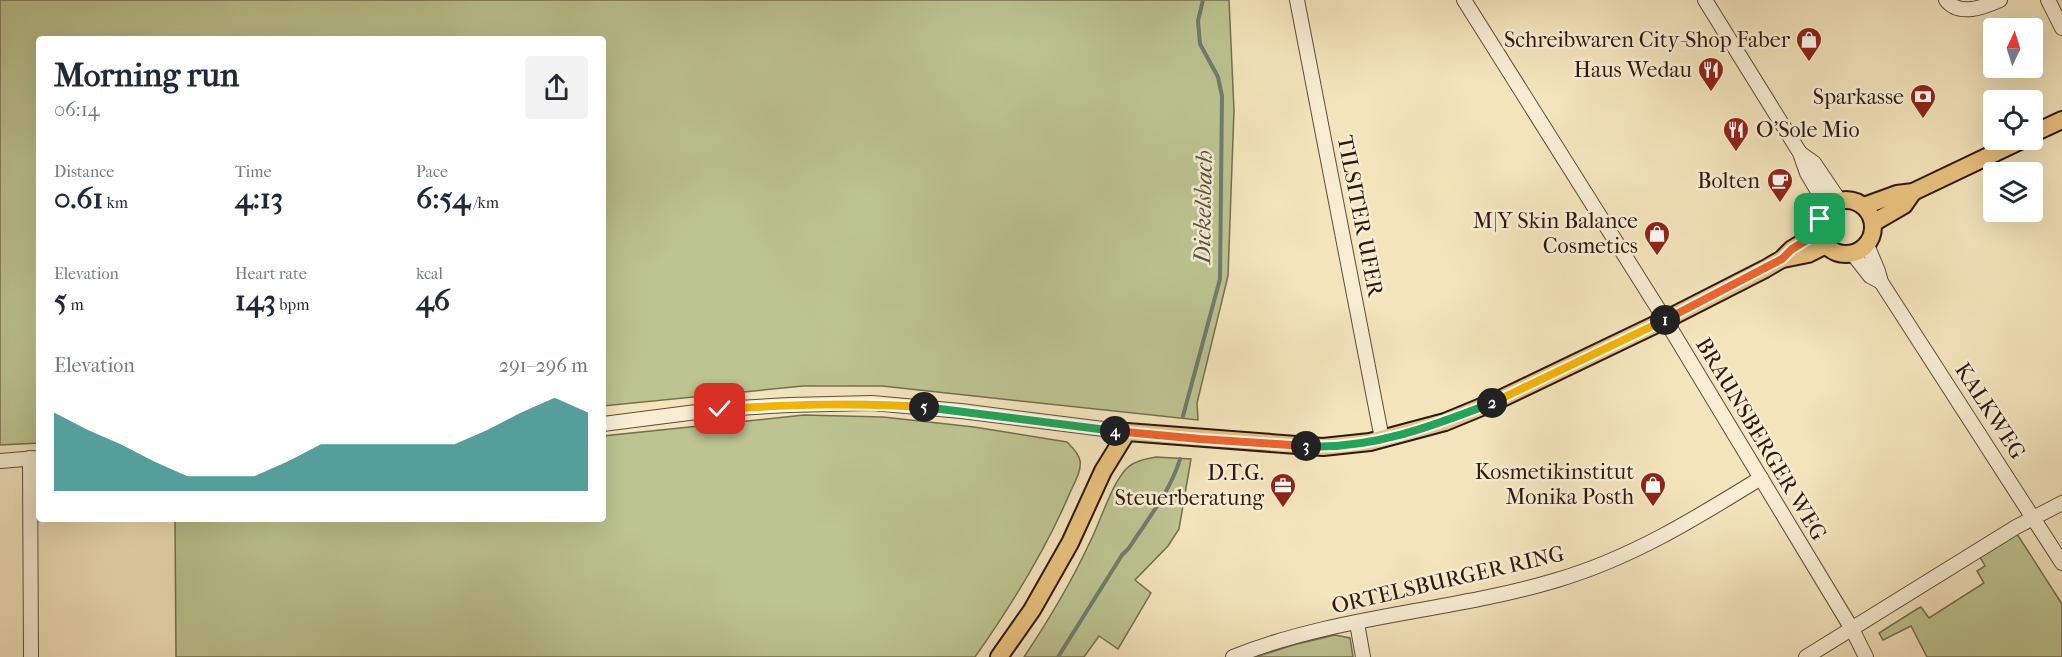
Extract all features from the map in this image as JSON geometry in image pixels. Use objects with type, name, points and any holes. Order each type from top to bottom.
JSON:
[{"type":"main road","points":[[2043,129],[2062,121]]},
{"type":"main road","points":[[1864,206],[1896,194],[1913,192],[2001,150]]},
{"type":"main road","points":[[1874,223],[1904,205],[1913,192]]},
{"type":"main road","points":[[1852,200],[1864,206],[1874,223],[1872,235],[1859,249],[1839,253],[1823,239],[1820,219],[1833,204],[1852,200]]},
{"type":"main road","points":[[999,657],[1032,610],[1070,543],[1102,471],[1127,432],[1323,447],[1382,439],[1444,422],[1496,401],[1665,320],[1782,259],[1792,249],[1823,239]]},
{"type":"street","name":"TILSITER UFER","points":[[1297,0],[1382,439]]},
{"type":"street","name":"BRAUNSBERGER WEG","points":[[1464,0],[1665,320],[1852,629],[1866,657]]},
{"type":"street","points":[[1705,0],[1800,153],[1814,163],[1833,204]]},
{"type":"street","points":[[1946,0],[1949,4],[1963,10],[1982,8],[2000,0]]},
{"type":"street","points":[[2048,0],[2062,28]]},
{"type":"street","name":"KALKWEG","points":[[1859,249],[1870,276],[1881,282],[2062,563]]},
{"type":"street","points":[[606,424],[731,408],[872,403],[961,411],[1127,432]]},
{"type":"street","points":[[0,460],[34,458],[31,657]]},
{"type":"street","name":"ORTELSBURGER RING","points":[[1233,657],[1267,644],[1558,580],[1644,547],[1684,526],[1761,478]]},
{"type":"street","points":[[1806,657],[2016,527],[2062,503]]},
{"type":"street","points":[[1357,623],[1363,657]]},
{"type":"green space","points":[[0,0],[1229,0],[1234,110],[1228,276],[1197,403],[1198,420],[882,386],[803,386],[606,406],[606,36],[36,36],[36,443],[0,445]]},
{"type":"green space","points":[[804,415],[883,417],[974,427],[1067,442],[1077,453],[1080,465],[1049,538],[1014,599],[975,657],[176,657],[175,522],[606,522],[606,436]]},
{"type":"green space","points":[[1156,457],[1191,459],[1179,529],[1168,546],[1135,580],[1151,593],[1118,649],[1099,636],[1084,657],[1024,657],[1075,573],[1121,476],[1133,464]]},
{"type":"green space","points":[[2017,534],[2062,604],[2062,657],[1927,657],[1911,626],[1883,640],[1879,633],[1917,609],[1921,607],[1929,618],[1984,583],[1977,571],[1985,566],[1980,557]]},
{"type":"green space","points":[[1335,635],[1350,638],[1353,657],[1256,657],[1293,645]]},
{"type":"waterway","name":"Dickelsbach","points":[[1183,416],[1220,279],[1222,96],[1218,77],[1200,44],[1198,21],[1203,0]]},
{"type":"waterway","name":"Dickelsbach","points":[[1058,657],[1122,555],[1158,505],[1180,459]]},
{"type":"place","name":"Schreibwaren City-Shop Faber","points":[[1809,63]]},
{"type":"place","name":"Haus Wedau","points":[[1711,93]]},
{"type":"place","name":"Sparkasse","points":[[1923,120]]},
{"type":"place","name":"O'Sole Mio","points":[[1736,153]]},
{"type":"place","name":"Bolten","points":[[1780,204]]},
{"type":"place","name":"M|Y Skin Balance Cosmetics","points":[[1657,257]]},
{"type":"place","name":"Kosmetikinstitut Monika Posth","points":[[1653,508]]},
{"type":"place","name":"D.T.G. Steuerberatung","points":[[1283,509]]},
{"type":"route","points":[[720,409],[872,403],[1200,439],[1323,447],[1370,442],[1444,422],[1496,401],[1665,320],[1782,259],[1792,249],[1820,232],[1820,219]]}]
